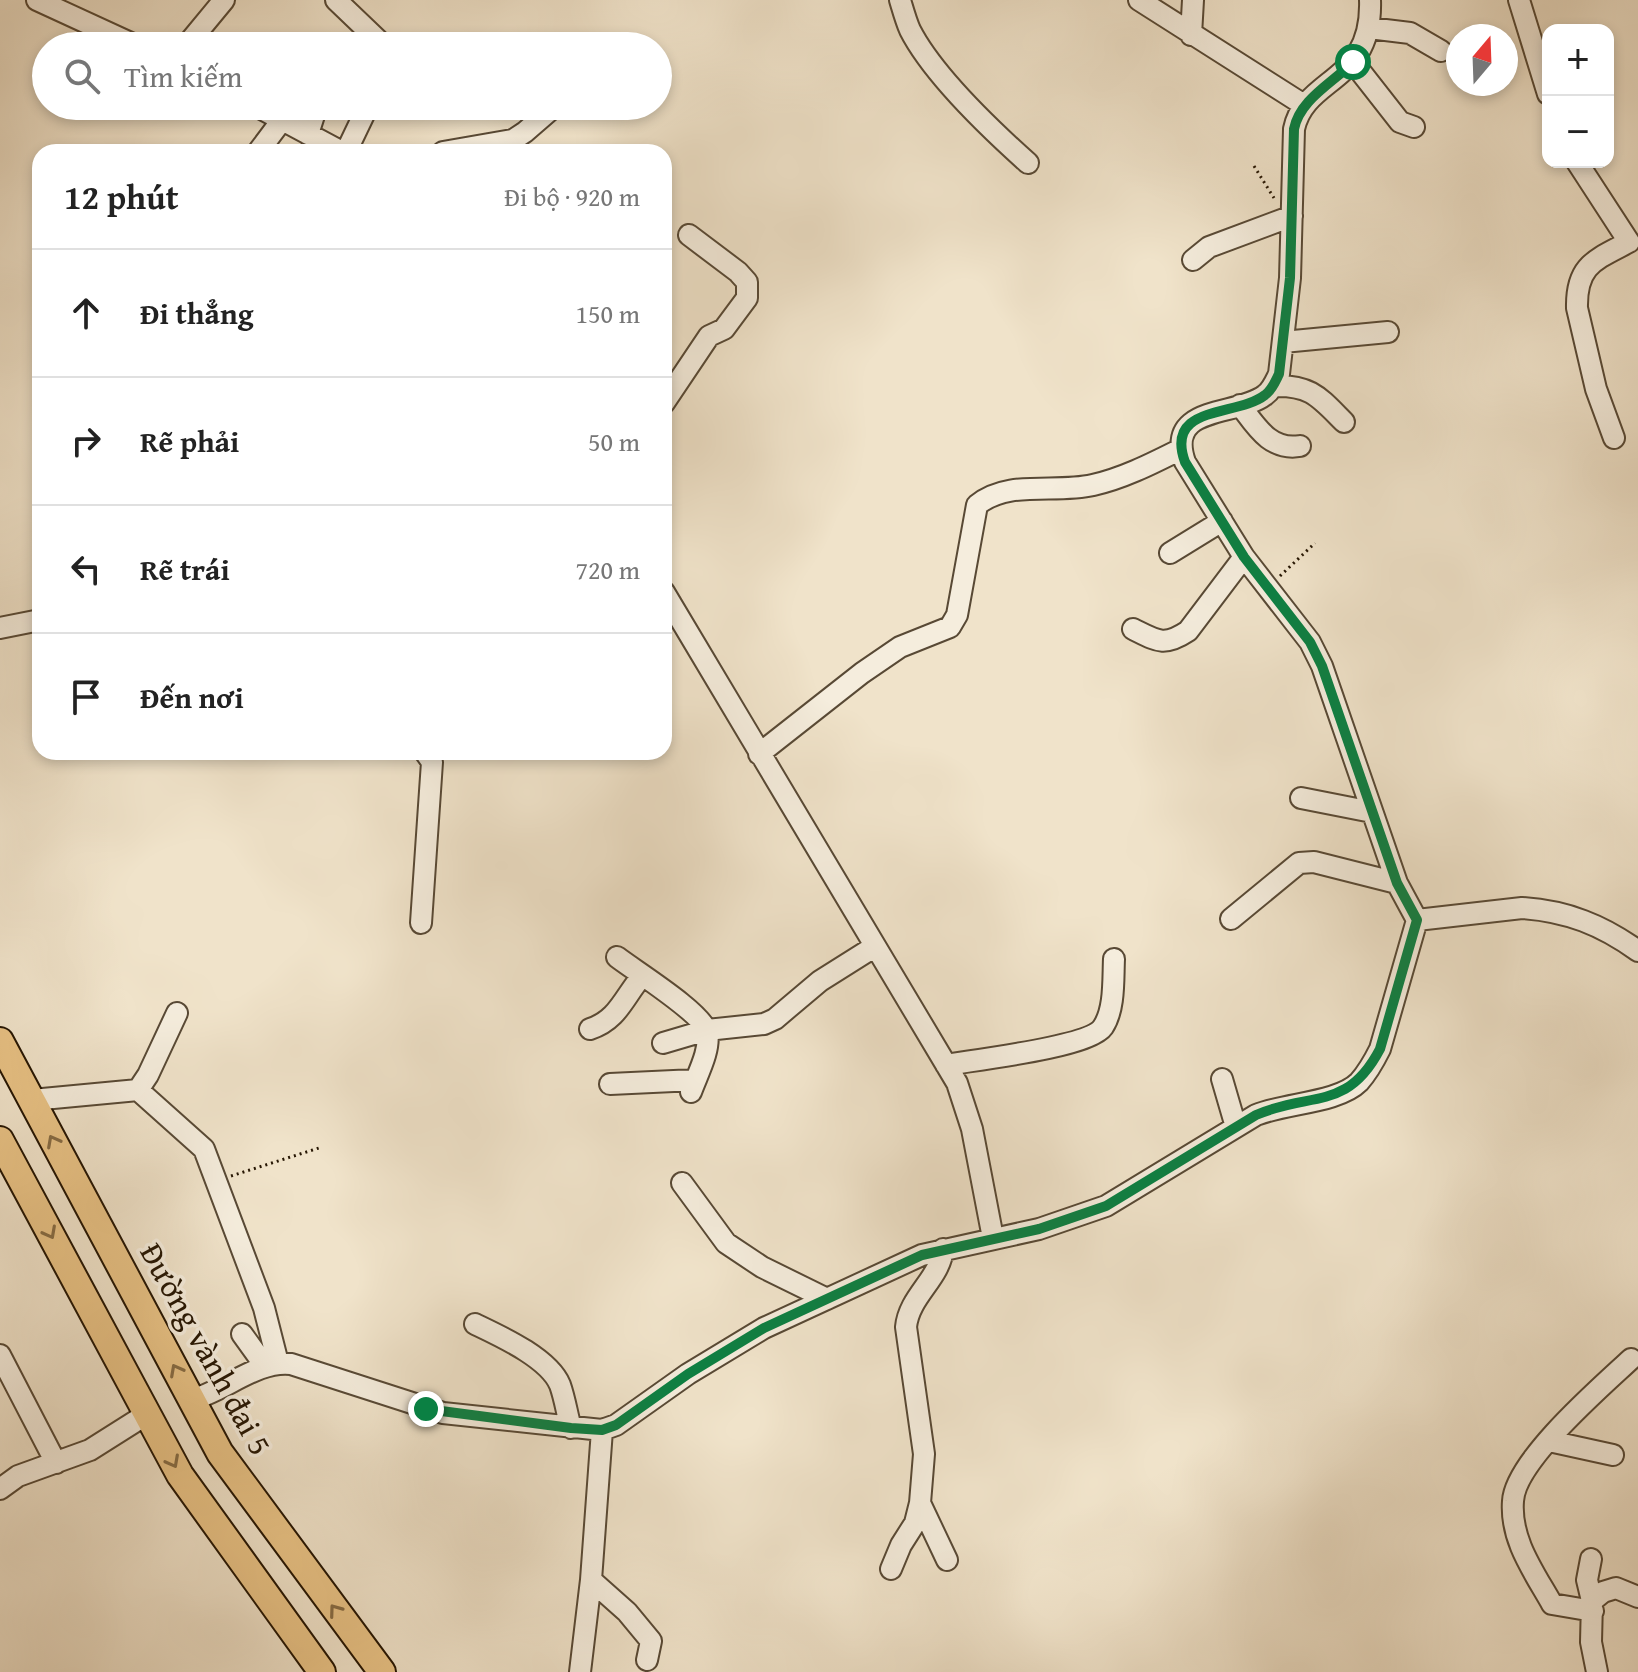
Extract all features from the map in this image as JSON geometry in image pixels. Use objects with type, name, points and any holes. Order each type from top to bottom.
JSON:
[{"type":"main road","name":"Đường vành đai 5","points":[[0,1041],[220,1453],[382,1672]]},
{"type":"main road","points":[[0,1140],[180,1475],[322,1672]]},
{"type":"street","points":[[37,0],[107,32]]},
{"type":"street","points":[[198,32],[224,0]]},
{"type":"street","points":[[336,0],[369,32]]},
{"type":"street","points":[[900,0],[910,30],[932,62],[988,127],[1028,163]]},
{"type":"street","points":[[1139,0],[1304,105]]},
{"type":"street","points":[[1191,35],[1193,0]]},
{"type":"street","points":[[191,1400],[217,1392],[272,1364],[291,1364],[426,1409],[602,1430],[616,1425],[747,1337],[922,1255],[1039,1229],[1106,1206],[1272,1108],[1338,1094],[1357,1084],[1380,1049],[1417,920],[1397,883],[1322,666],[1310,642],[1244,557],[1185,462],[1181,449],[1188,427],[1200,417],[1264,396],[1274,386],[1279,374],[1290,278],[1289,217],[1297,115],[1304,105],[1353,62],[1369,28],[1370,0]]},
{"type":"street","points":[[1526,2],[1542,69]]},
{"type":"street","points":[[1369,28],[1410,33],[1441,51]]},
{"type":"street","points":[[1353,62],[1400,122],[1414,127]]},
{"type":"street","points":[[264,144],[282,120],[328,144]]},
{"type":"street","points":[[308,134],[312,120]]},
{"type":"street","points":[[348,144],[361,120]]},
{"type":"street","points":[[490,144],[513,140],[539,120]]},
{"type":"street","points":[[1581,168],[1629,242],[1584,270],[1577,297],[1596,389],[1614,438]]},
{"type":"street","points":[[1193,260],[1209,247],[1289,217]]},
{"type":"street","points":[[672,391],[709,336],[724,329],[747,298],[747,282],[738,272],[689,235]]},
{"type":"street","points":[[1283,342],[1388,332]]},
{"type":"street","points":[[1274,386],[1293,385],[1313,392],[1344,422]]},
{"type":"street","points":[[1240,405],[1265,437],[1281,446],[1300,446]]},
{"type":"street","points":[[759,754],[900,647],[950,627],[957,615],[977,505],[988,496],[1028,489],[1091,486],[1120,477],[1181,449]]},
{"type":"street","points":[[1170,553],[1222,521]]},
{"type":"street","points":[[1133,629],[1157,641],[1177,638],[1188,631],[1244,557]]},
{"type":"street","points":[[672,617],[759,754],[946,1065],[966,1105],[993,1238]]},
{"type":"street","points":[[0,628],[32,622]]},
{"type":"street","points":[[421,923],[431,760]]},
{"type":"street","points":[[1301,798],[1372,812]]},
{"type":"street","points":[[1231,919],[1299,863],[1314,862],[1397,883]]},
{"type":"street","points":[[1417,920],[1522,908],[1539,909],[1600,926],[1638,951]]},
{"type":"street","points":[[663,1043],[707,1030],[764,1024],[775,1019],[820,981],[874,947]]},
{"type":"street","points":[[610,1084],[693,1086],[708,1043],[707,1030],[690,1010],[617,957]]},
{"type":"street","points":[[946,1065],[1071,1044],[1094,1036],[1104,1026],[1111,999],[1114,959]]},
{"type":"street","points":[[590,1029],[603,1025],[615,1016],[642,976]]},
{"type":"street","points":[[138,1090],[177,1013]]},
{"type":"street","points":[[1222,1079],[1236,1127]]},
{"type":"street","points":[[32,1100],[138,1090],[204,1149],[264,1308],[272,1364]]},
{"type":"street","points":[[682,1183],[726,1243],[762,1267],[827,1299]]},
{"type":"street","points":[[891,1569],[915,1523],[920,1503],[923,1437],[906,1327],[907,1316],[939,1268],[943,1249]]},
{"type":"street","points":[[475,1324],[512,1341],[534,1357],[559,1383],[571,1428]]},
{"type":"street","points":[[242,1334],[272,1364]]},
{"type":"street","points":[[0,1355],[56,1463]]},
{"type":"street","points":[[1592,1606],[1552,1604],[1526,1560],[1516,1534],[1512,1500],[1519,1478],[1549,1441],[1631,1359]]},
{"type":"street","points":[[0,1489],[18,1476],[90,1450],[147,1414]]},
{"type":"street","points":[[580,1672],[591,1580],[602,1430]]},
{"type":"street","points":[[1549,1441],[1613,1455]]},
{"type":"street","points":[[920,1503],[947,1560]]},
{"type":"street","points":[[1591,1559],[1587,1580],[1592,1606],[1591,1642],[1597,1672]]},
{"type":"street","points":[[591,1580],[627,1612],[651,1641],[647,1660]]},
{"type":"street","points":[[1592,1606],[1603,1592],[1616,1588],[1638,1597]]},
{"type":"path","points":[[1254,166],[1289,217]]},
{"type":"path","points":[[1269,587],[1315,543]]},
{"type":"path","points":[[216,1181],[322,1147]]},
{"type":"route","points":[[426,1409],[587,1430],[602,1430],[616,1425],[688,1374],[764,1328],[922,1255],[1039,1229],[1106,1206],[1256,1115],[1272,1108],[1338,1094],[1357,1084],[1371,1067],[1380,1049],[1417,920],[1397,883],[1322,666],[1310,642],[1244,557],[1185,462],[1181,449],[1188,427],[1200,417],[1252,402],[1274,386],[1279,374],[1290,278],[1297,115],[1304,105],[1353,62]]}]
